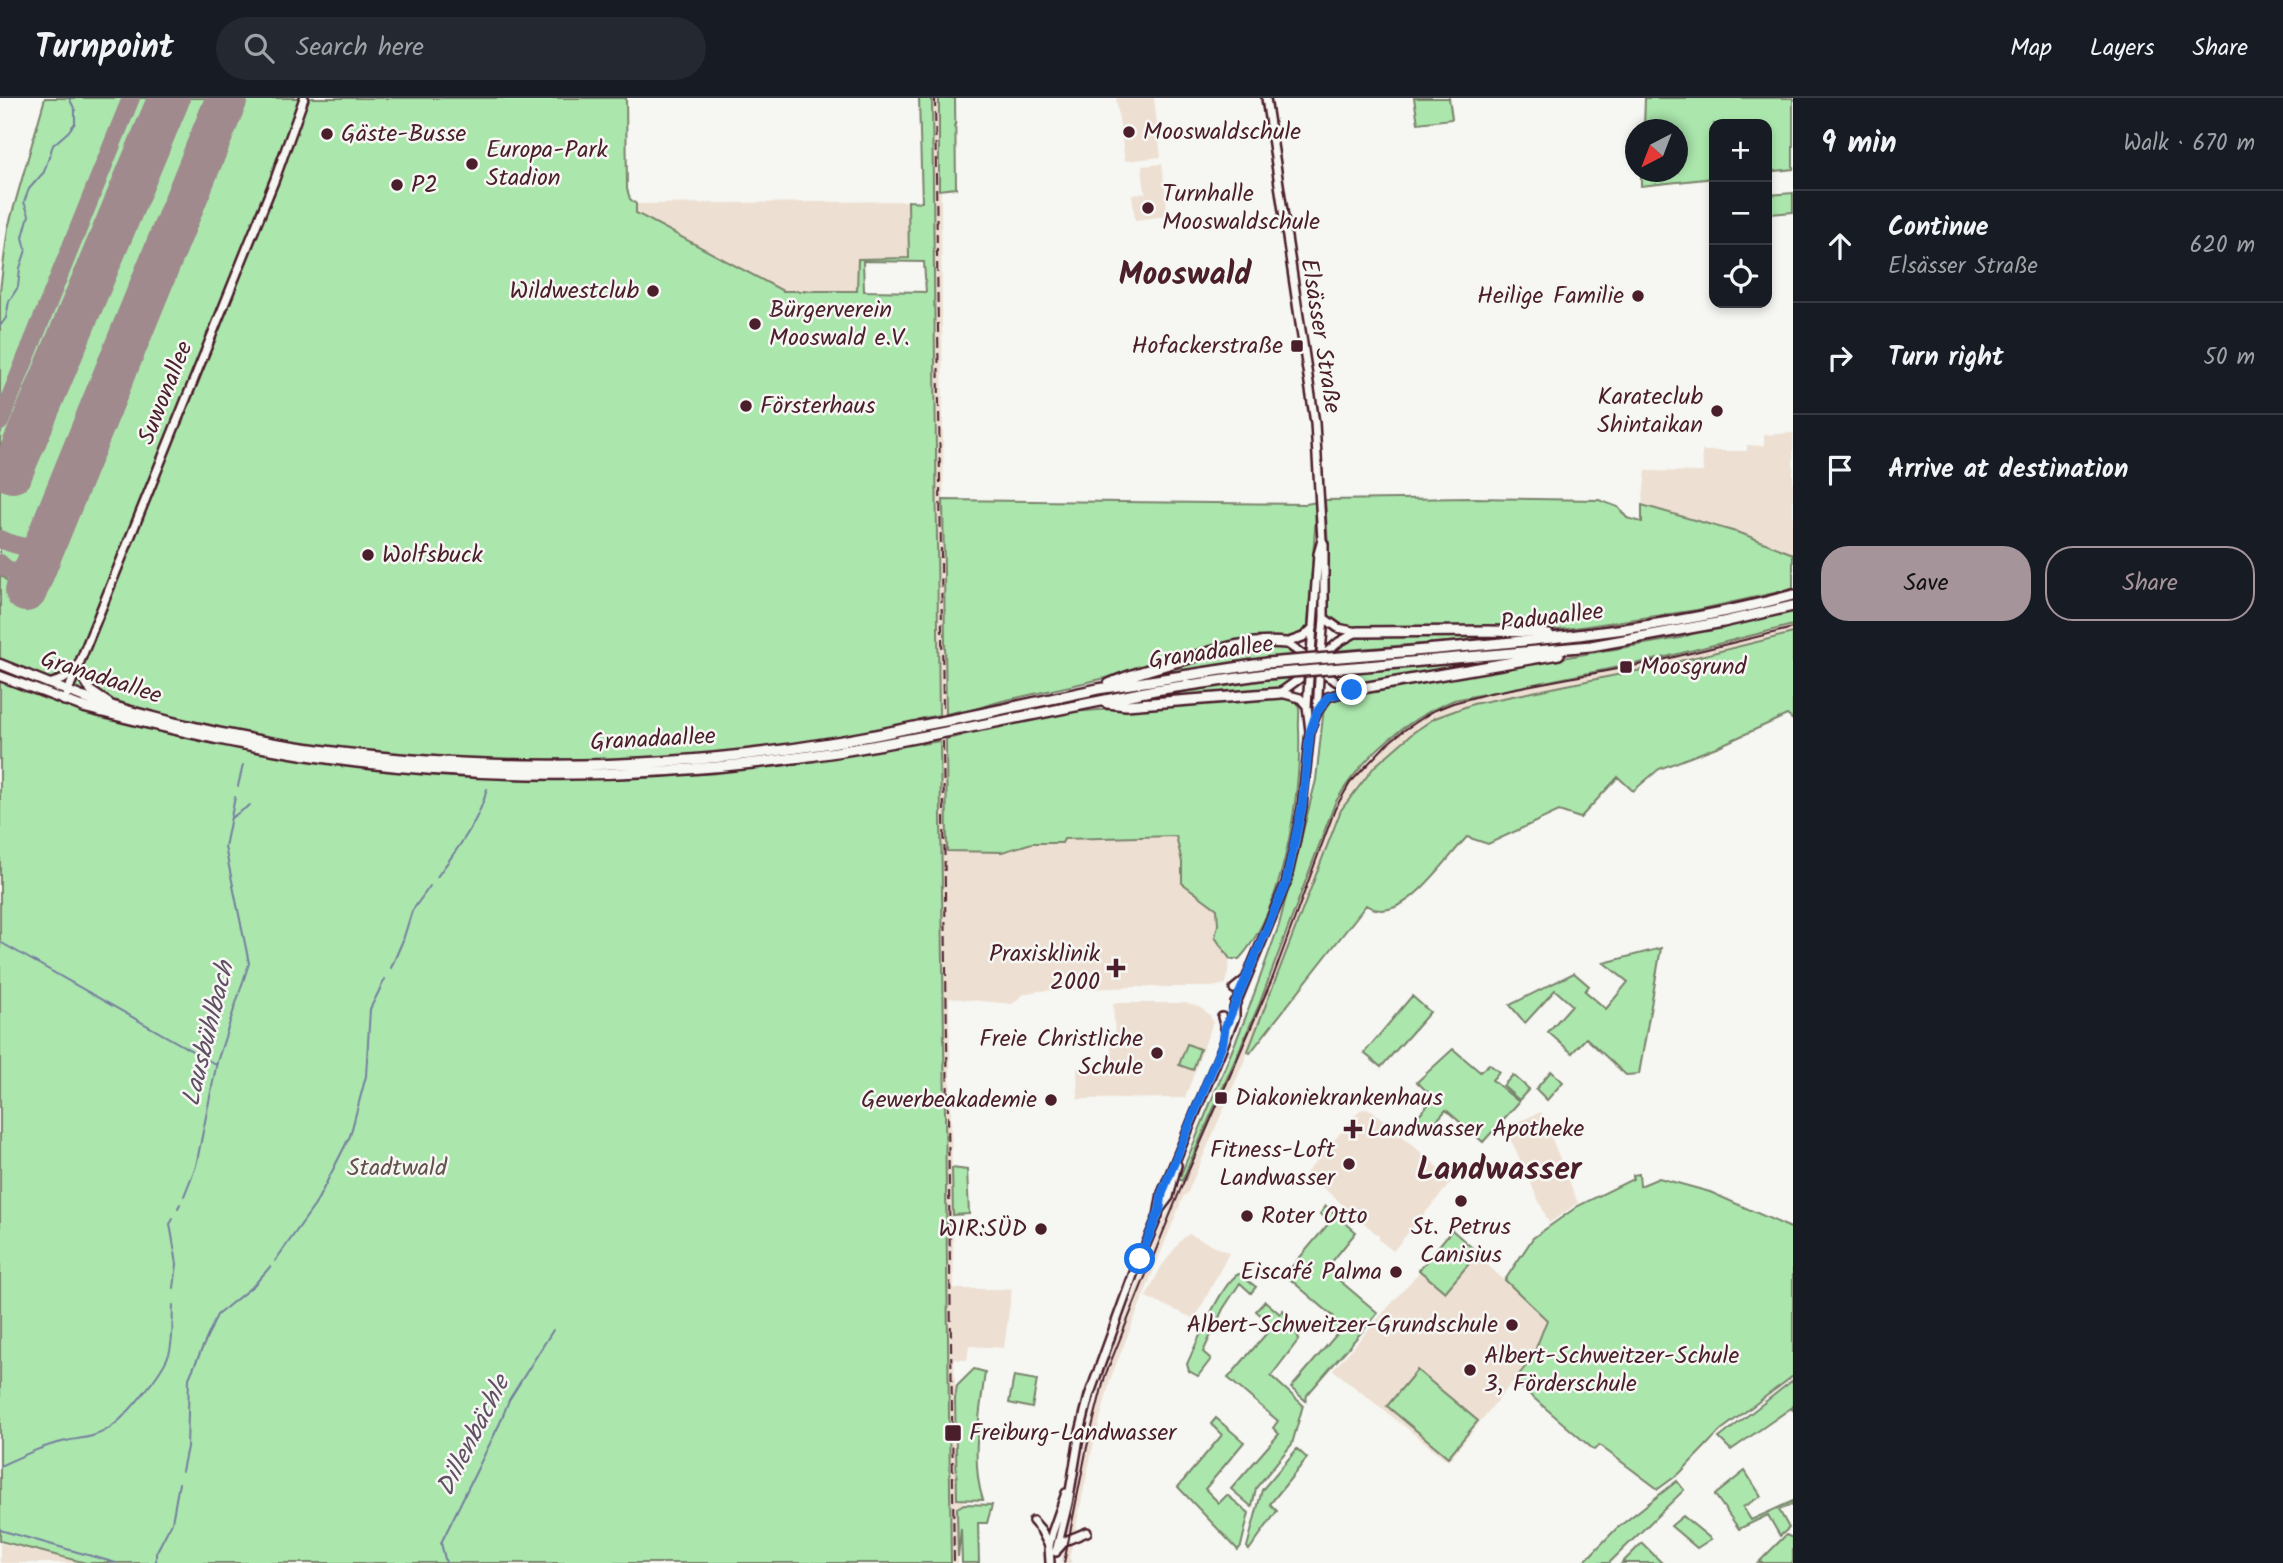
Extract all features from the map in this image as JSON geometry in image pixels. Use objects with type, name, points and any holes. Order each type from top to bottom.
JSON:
[{"type":"highway","name":"Paduaallee","points":[[1317,676],[1366,661],[1561,638],[1673,621],[1793,594]]},
{"type":"highway","name":"Paduaallee","points":[[1317,654],[1366,661],[1591,646],[1793,606]]},
{"type":"highway","points":[[1357,632],[1533,632],[1561,638]]},
{"type":"highway","points":[[1098,690],[1130,675],[1235,645],[1255,641],[1286,643]]},
{"type":"highway","points":[[1352,690],[1556,655],[1591,646]]},
{"type":"highway","name":"Granadaallee","points":[[84,703],[113,706],[215,731],[304,747],[404,759],[497,764],[613,763],[741,755],[842,741],[1098,690],[1317,654]]},
{"type":"highway","name":"Granadaallee","points":[[84,703],[204,737],[356,762],[451,771],[614,773],[727,766],[830,754],[1095,701],[1266,674],[1317,676]]},
{"type":"highway","points":[[1095,701],[1126,705],[1281,693]]},
{"type":"main road","name":"Suwonallee","points":[[64,701],[275,179],[304,98]]},
{"type":"main road","name":"Elsässer Straße","points":[[1266,98],[1315,423],[1324,544],[1324,618],[1317,654]]},
{"type":"main road","name":"Elsässer Straße","points":[[1317,654],[1313,627],[1318,554],[1322,540]]},
{"type":"main road","points":[[1324,618],[1338,628],[1357,632]]},
{"type":"main road","points":[[1286,643],[1303,637],[1313,627]]},
{"type":"main road","points":[[1286,643],[1317,654],[1357,632]]},
{"type":"main road","name":"Granadaallee","points":[[0,664],[68,691],[84,703]]},
{"type":"main road","points":[[50,684],[64,679],[77,669],[91,691],[113,706]]},
{"type":"main road","name":"Granadaallee","points":[[0,676],[64,701],[84,703]]},
{"type":"main road","points":[[1317,676],[1352,690]]},
{"type":"main road","points":[[1223,1042],[1225,1028],[1286,883],[1302,807],[1310,732],[1307,706],[1317,676]]},
{"type":"main road","points":[[1317,676],[1317,712]]},
{"type":"main road","points":[[1281,693],[1298,679]]},
{"type":"main road","points":[[1310,732],[1317,712],[1328,697],[1352,690]]},
{"type":"main road","points":[[1281,693],[1300,698],[1307,706]]},
{"type":"main road","points":[[1234,989],[1245,980]]},
{"type":"main road","points":[[1051,1555],[1094,1380],[1160,1209],[1162,1193],[1235,1017],[1235,1003]]},
{"type":"main road","points":[[1222,1017],[1225,1028]]},
{"type":"main road","points":[[1033,1521],[1041,1530],[1051,1555]]},
{"type":"main road","points":[[1051,1555],[1065,1541],[1087,1532]]},
{"type":"shaded area","points":[[92,98],[287,98],[100,560],[0,643],[0,348]]},
{"type":"shaded area","points":[[932,98],[939,98],[940,102],[947,850],[1002,852],[1032,843],[1064,839],[1176,836],[1182,862],[1182,883],[1217,909],[1218,925],[1215,937],[1230,959],[1226,984],[1212,987],[1037,991],[1024,994],[1012,1004],[949,998],[954,1289],[1012,1289],[1004,1348],[969,1346],[967,1360],[954,1359],[958,1397],[955,1399],[957,1498],[963,1499],[964,1505],[957,1508],[958,1563],[951,1563]]},
{"type":"shaded area","points":[[1116,98],[1154,98],[1161,157],[1125,161]]},
{"type":"shaded area","points":[[1162,164],[1168,216],[1135,220],[1132,195],[1145,193],[1142,166]]},
{"type":"shaded area","points":[[908,201],[909,258],[858,259],[857,291],[783,291],[636,213],[636,204]]},
{"type":"shaded area","points":[[1793,433],[1793,554],[1743,534],[1642,505],[1646,471],[1703,472],[1702,451],[1747,451],[1747,445],[1764,446],[1764,435]]},
{"type":"shaded area","points":[[1793,625],[1793,633],[1693,658],[1455,709],[1414,732],[1375,766],[1353,792],[1341,810],[1279,977],[1187,1194],[1184,1195],[1111,1377],[1092,1451],[1069,1559],[1071,1563],[1061,1563],[1086,1440],[1106,1367],[1157,1236],[1259,1005],[1331,811],[1351,778],[1400,730],[1432,709],[1454,700],[1654,660]]},
{"type":"shaded area","name":"Freie Christliche Schule","points":[[1113,1003],[1185,1003],[1199,1007],[1209,1014],[1213,1022],[1185,1098],[1078,1099],[1077,1068],[1112,1067],[1111,1038],[1115,1037]]},
{"type":"shaded area","points":[[1360,1110],[1372,1110],[1453,1180],[1393,1251],[1306,1173]]},
{"type":"shaded area","points":[[1541,1112],[1578,1203],[1549,1223],[1505,1127]]},
{"type":"shaded area","points":[[1189,1234],[1229,1253],[1195,1319],[1146,1297],[1161,1267],[1182,1239]]},
{"type":"shaded area","points":[[1477,1255],[1547,1320],[1532,1358],[1448,1461],[1333,1370],[1420,1271],[1445,1292]]},
{"type":"shaded area","points":[[0,1543],[85,1563],[0,1563]]},
{"type":"green space","points":[[45,98],[128,98],[0,413],[0,290],[8,228]]},
{"type":"green space","points":[[136,98],[212,98],[33,538],[20,544],[0,537],[0,434]]},
{"type":"green space","name":"Stadtwald","points":[[242,98],[626,98],[627,189],[630,199],[636,204],[636,213],[783,291],[857,291],[858,259],[909,258],[908,201],[922,202],[919,98],[932,98],[939,715],[919,719],[921,744],[940,741],[951,1563],[86,1563],[0,1541],[0,574],[13,587],[39,597]],"holes":[[[863,261],[924,262],[926,292],[864,291]]]},
{"type":"green space","points":[[939,98],[955,98],[956,188],[939,190]]},
{"type":"green space","points":[[1414,98],[1449,98],[1452,119],[1418,123]]},
{"type":"green space","points":[[1645,98],[1793,98],[1793,169],[1772,171],[1772,119],[1709,119],[1709,179],[1688,181],[1688,119],[1644,119]]},
{"type":"green space","points":[[1641,182],[1678,182],[1641,186]]},
{"type":"green space","points":[[1793,193],[1793,212],[1772,214],[1772,195]]},
{"type":"green space","points":[[943,500],[1317,502],[1308,625],[1304,631],[1291,638],[1259,637],[1228,643],[1106,678],[961,713],[946,714]]},
{"type":"green space","points":[[1325,500],[1599,500],[1618,507],[1627,518],[1642,522],[1642,505],[1743,534],[1793,554],[1793,589],[1697,610],[1560,630],[1356,628],[1338,626],[1328,616],[1329,561]]},
{"type":"green space","points":[[0,543],[25,554],[24,559],[15,564],[4,562],[0,557]]},
{"type":"green space","points":[[1793,599],[1740,613],[1634,632],[1474,651],[1366,660],[1365,657],[1473,649]]},
{"type":"green space","points":[[1793,611],[1793,625],[1654,660],[1454,700],[1401,729],[1371,755],[1335,803],[1259,1005],[1182,1181],[1179,1179],[1245,1019],[1279,925],[1316,780],[1324,707],[1333,697],[1680,638],[1706,629]]},
{"type":"green space","points":[[1793,633],[1793,720],[1787,715],[1719,746],[1659,769],[1633,791],[1618,777],[1580,818],[1559,811],[1488,844],[1467,837],[1435,875],[1408,900],[1394,908],[1380,910],[1366,905],[1250,1053],[1248,1051],[1341,810],[1375,766],[1414,732],[1435,718],[1473,704],[1656,667]]},
{"type":"green space","points":[[1364,635],[1525,636],[1332,651],[1343,642]]},
{"type":"green space","points":[[1248,645],[1286,647],[1297,655],[1135,677]]},
{"type":"green space","points":[[1515,657],[1353,685],[1329,674]]},
{"type":"green space","points":[[1266,678],[1293,678],[1275,690],[1124,701],[1121,699]]},
{"type":"green space","points":[[1280,696],[1295,698],[1299,709],[1299,755],[1293,817],[1287,850],[1267,913],[1239,959],[1230,959],[1215,937],[1218,925],[1217,909],[1182,883],[1182,862],[1176,836],[1064,839],[1062,843],[1032,843],[1002,852],[947,851],[946,739],[961,736],[961,733],[1073,712]]},
{"type":"green space","points":[[1661,948],[1639,1074],[1626,1075],[1586,1038],[1572,1053],[1548,1032],[1572,1005],[1555,990],[1525,1023],[1510,1005],[1574,973],[1589,986],[1585,991],[1606,1009],[1628,982],[1604,963]]},
{"type":"green space","points":[[1412,996],[1430,1012],[1381,1067],[1364,1053]]},
{"type":"green space","points":[[1187,1044],[1200,1049],[1193,1070],[1179,1065]]},
{"type":"green space","points":[[1453,1049],[1480,1072],[1489,1064],[1499,1072],[1492,1080],[1519,1102],[1483,1142],[1446,1110],[1429,1129],[1416,1118],[1434,1098],[1417,1082]]},
{"type":"green space","points":[[1551,1071],[1563,1082],[1547,1100],[1536,1089]]},
{"type":"green space","points":[[1513,1075],[1529,1089],[1519,1100],[1503,1086]]},
{"type":"green space","points":[[952,1168],[967,1170],[969,1214],[953,1215]]},
{"type":"green space","points":[[1639,1174],[1640,1186],[1659,1178],[1710,1192],[1793,1229],[1793,1376],[1721,1430],[1680,1473],[1658,1489],[1599,1445],[1594,1450],[1514,1381],[1532,1358],[1547,1320],[1505,1280],[1533,1238],[1578,1206]]},
{"type":"green space","points":[[1326,1206],[1356,1232],[1326,1269],[1378,1313],[1307,1395],[1306,1401],[1291,1388],[1337,1334],[1328,1325],[1334,1317],[1285,1275],[1330,1222],[1320,1214]]},
{"type":"green space","points":[[1452,1230],[1478,1253],[1445,1292],[1419,1270]]},
{"type":"green space","points":[[1239,1274],[1256,1287],[1251,1293],[1240,1283],[1223,1309],[1203,1352],[1211,1359],[1198,1376],[1189,1371],[1187,1364],[1217,1301],[1232,1279]]},
{"type":"green space","points":[[1265,1301],[1280,1314],[1283,1310],[1285,1312],[1288,1328],[1296,1332],[1299,1339],[1271,1376],[1303,1405],[1292,1444],[1256,1488],[1252,1507],[1231,1489],[1279,1434],[1273,1428],[1278,1421],[1228,1378],[1273,1326],[1256,1311]]},
{"type":"green space","points":[[974,1369],[985,1372],[977,1453],[983,1500],[957,1499],[955,1399],[957,1386]]},
{"type":"green space","points":[[1417,1370],[1478,1421],[1448,1457],[1387,1406]]},
{"type":"green space","points":[[1014,1376],[1037,1380],[1032,1408],[1009,1403]]},
{"type":"green space","points":[[1793,1380],[1793,1410],[1791,1408],[1731,1450],[1719,1438]]},
{"type":"green space","points":[[1216,1418],[1244,1442],[1205,1489],[1219,1503],[1227,1495],[1249,1513],[1238,1550],[1178,1487],[1222,1435],[1211,1424]]},
{"type":"green space","points":[[1297,1449],[1307,1458],[1270,1504],[1277,1511],[1249,1550],[1247,1547],[1262,1490]]},
{"type":"green space","points":[[1745,1471],[1761,1496],[1743,1507],[1751,1520],[1793,1501],[1793,1504],[1779,1510],[1789,1528],[1780,1536],[1768,1515],[1739,1529],[1715,1495]]},
{"type":"green space","points":[[1677,1481],[1684,1490],[1609,1563],[1583,1563],[1616,1529]]},
{"type":"green space","points":[[964,1504],[992,1505],[987,1523],[978,1523],[979,1563],[962,1563],[961,1529],[958,1557],[957,1508]]},
{"type":"green space","points":[[1683,1516],[1711,1539],[1697,1548],[1671,1526]]},
{"type":"green space","points":[[1786,1535],[1793,1538],[1793,1563],[1758,1563]]},
{"type":"green space","points":[[1642,1543],[1662,1563],[1622,1563]]},
{"type":"waterway","points":[[0,326],[6,318],[9,301],[18,287],[26,250],[23,237],[29,215],[24,202],[29,189],[44,172],[53,145],[75,123],[75,110],[69,98]]},
{"type":"waterway","name":"Lausbühlbach","points":[[238,786],[243,765]]},
{"type":"waterway","points":[[437,877],[473,824],[487,789]]},
{"type":"waterway","name":"Lausbühlbach","points":[[184,1196],[196,1166],[217,1062],[249,963],[225,847],[235,797]]},
{"type":"waterway","points":[[231,818],[250,805]]},
{"type":"waterway","points":[[391,968],[412,911],[430,886]]},
{"type":"waterway","points":[[0,942],[215,1064]]},
{"type":"waterway","points":[[275,1261],[315,1205],[350,1136],[366,1076],[370,1009],[385,979]]},
{"type":"waterway","name":"Lausbühlbach","points":[[178,1208],[180,1204]]},
{"type":"waterway","name":"Lausbühlbach","points":[[173,1219],[170,1224],[177,1264],[174,1288]]},
{"type":"waterway","points":[[182,1471],[187,1447],[189,1378],[217,1315],[254,1285],[270,1267]]},
{"type":"waterway","name":"Lausbühlbach","points":[[0,1466],[49,1446],[97,1434],[124,1416],[159,1372],[169,1354],[173,1305]]},
{"type":"waterway","name":"Dillenbächle","points":[[446,1563],[441,1543],[509,1400],[553,1330]]},
{"type":"waterway","points":[[156,1563],[156,1553],[172,1522],[179,1483]]},
{"type":"waterway","points":[[0,1530],[116,1563]]},
{"type":"taxiway","points":[[0,422],[131,98]]},
{"type":"taxiway","points":[[0,539],[26,547],[38,544],[49,535]]},
{"type":"taxiway","points":[[0,563],[8,570],[17,572],[36,567]]},
{"type":"runway","points":[[12,472],[169,98]]},
{"type":"runway","points":[[26,591],[227,98]]},
{"type":"tram line","points":[[1064,1563],[1087,1447],[1105,1376],[1181,1188],[1273,977],[1335,809],[1350,783],[1403,731],[1433,711],[1453,703],[1490,693],[1654,662],[1793,628]]},
{"type":"railway","points":[[935,98],[943,712]]},
{"type":"railway","points":[[943,741],[954,1563]]},
{"type":"place","name":"Mooswaldschule","points":[[1129,132]]},
{"type":"place","name":"Gäste-Busse","points":[[327,134]]},
{"type":"place","name":"Europa-Park Stadion","points":[[472,164]]},
{"type":"place","name":"P2","points":[[397,185]]},
{"type":"place","name":"Turnhalle Mooswaldschule","points":[[1148,208]]},
{"type":"place","name":"Wildwestclub","points":[[653,291]]},
{"type":"place","name":"Heilige Familie","points":[[1638,296]]},
{"type":"place","name":"Bürgerverein Mooswald e.V.","points":[[755,324]]},
{"type":"place","name":"Hofackerstraße","points":[[1297,346]]},
{"type":"place","name":"Försterhaus","points":[[746,406]]},
{"type":"place","name":"Karateclub Shintaikan","points":[[1717,411]]},
{"type":"place","name":"Wolfsbuck","points":[[368,555]]},
{"type":"place","name":"Moosgrund","points":[[1626,667]]},
{"type":"place","name":"Praxisklinik 2000","points":[[1116,968]]},
{"type":"place","name":"Freie Christliche Schule","points":[[1157,1053]]},
{"type":"place","name":"Diakoniekrankenhaus","points":[[1221,1098]]},
{"type":"place","name":"Gewerbeakademie","points":[[1051,1100]]},
{"type":"place","name":"Landwasser Apotheke","points":[[1353,1129]]},
{"type":"place","name":"Fitness-Loft Landwasser","points":[[1349,1164]]},
{"type":"place","name":"St. Petrus Canisius","points":[[1461,1201]]},
{"type":"place","name":"Roter Otto","points":[[1247,1216]]},
{"type":"place","name":"WIR:SÜD","points":[[1041,1229]]},
{"type":"place","name":"Eiscafé Palma","points":[[1396,1272]]},
{"type":"place","name":"Albert-Schweitzer-Grundschule","points":[[1512,1325]]},
{"type":"place","name":"Albert-Schweitzer-Schule 3, Förderschule","points":[[1470,1370]]},
{"type":"place","name":"Freiburg-Landwasser","points":[[953,1433]]},
{"type":"district","name":"Mooswald","points":[[1185,275]]},
{"type":"district","name":"Landwasser","points":[[1499,1170]]},
{"type":"route","points":[[1140,1259],[1160,1209],[1162,1193],[1223,1042],[1225,1028],[1286,883],[1302,807],[1310,732],[1317,712],[1328,697],[1352,690]]}]
